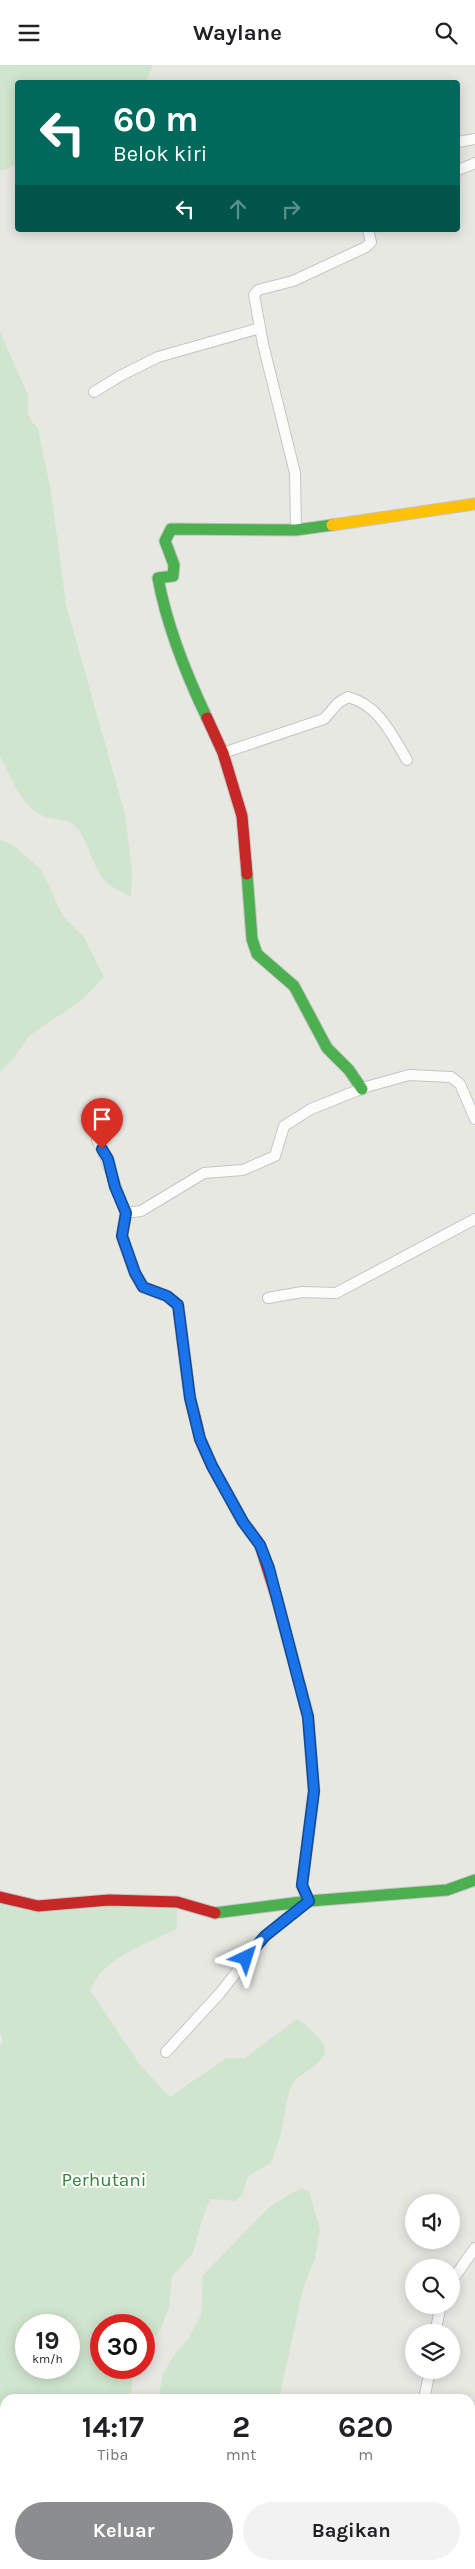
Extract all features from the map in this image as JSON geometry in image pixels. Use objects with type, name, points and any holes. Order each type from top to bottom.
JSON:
[{"type":"street","points":[[460,142],[475,139]]},
{"type":"street","points":[[460,169],[475,163]]},
{"type":"street","points":[[296,530],[295,473],[254,302],[258,289],[294,281],[366,247],[372,242],[369,232]]},
{"type":"street","points":[[94,392],[120,376],[158,357],[260,328]]},
{"type":"street","points":[[362,1089],[349,1070],[327,1048],[294,986],[257,954],[252,939],[242,816],[223,753],[187,676],[162,599],[158,578],[173,576],[174,565],[165,541],[171,529],[296,530],[475,504]]},
{"type":"street","points":[[223,753],[324,719],[338,703],[348,697],[360,700],[384,721],[407,760]]},
{"type":"street","points":[[126,1213],[141,1211],[204,1173],[243,1169],[275,1156],[284,1126],[311,1109],[362,1089],[409,1075],[451,1077],[460,1085],[475,1119]]},
{"type":"street","points":[[97,1140],[108,1159],[115,1187],[126,1213],[122,1236],[135,1273],[143,1287],[167,1296],[178,1305],[190,1398],[200,1439],[212,1466],[243,1522],[260,1545],[269,1568],[308,1717],[314,1791],[302,1885],[307,1902]]},
{"type":"street","points":[[268,1298],[302,1292],[336,1293],[475,1219]]},
{"type":"street","points":[[0,1897],[38,1906],[109,1900],[177,1902],[213,1913],[307,1902],[448,1890],[475,1880]]},
{"type":"street","points":[[166,2051],[220,1993],[265,1936],[307,1902]]},
{"type":"street","points":[[460,2269],[475,2248]]},
{"type":"street","points":[[425,2394],[428,2379]]},
{"type":"green space","points":[[0,65],[153,65],[147,80],[15,80],[15,163],[12,167],[0,171]]},
{"type":"green space","points":[[0,332],[28,395],[28,414],[38,428],[51,491],[66,605],[125,814],[132,871],[131,897],[113,887],[100,874],[76,827],[64,820],[50,818],[33,810],[21,796],[0,757]]},
{"type":"green space","points":[[0,839],[16,847],[42,871],[63,916],[84,937],[104,977],[83,999],[29,1036],[13,1059],[0,1072]]},
{"type":"green space","name":"Perhutani","points":[[0,1901],[177,1906],[177,1929],[115,1960],[96,1979],[90,1990],[141,2066],[170,2097],[226,2058],[245,2058],[297,2019],[312,2030],[324,2047],[324,2054],[321,2060],[292,2085],[282,2130],[271,2163],[248,2176],[243,2194],[236,2201],[210,2199],[193,2253],[172,2277],[169,2307],[158,2333],[155,2336],[155,2314],[90,2314],[90,2379],[133,2379],[131,2394],[0,2394],[0,2046],[3,2042],[0,2032]]},
{"type":"green space","points":[[301,2188],[309,2191],[320,2229],[315,2259],[304,2285],[280,2394],[159,2394],[163,2373],[177,2351],[189,2338],[201,2315],[203,2275],[270,2206]]},
{"type":"traffic: fast","points":[[207,718],[178,650],[166,614],[158,578],[173,576],[174,565],[165,541],[171,529],[296,530],[332,525]]},
{"type":"traffic: fast","points":[[247,874],[252,939],[257,954],[294,986],[327,1048],[349,1070],[362,1089]]},
{"type":"traffic: fast","points":[[277,1599],[308,1716],[314,1791],[302,1886],[309,1901]]},
{"type":"traffic: fast","points":[[215,1913],[309,1901],[447,1890],[475,1880]]},
{"type":"traffic: slow","points":[[332,525],[475,504]]},
{"type":"traffic: slow","points":[[126,1213],[122,1236],[135,1273],[143,1287],[167,1296],[178,1305],[190,1398],[195,1417]]},
{"type":"traffic: jam","points":[[207,718],[223,753],[242,816],[247,874]]},
{"type":"traffic: jam","points":[[195,1417],[200,1439],[212,1466],[243,1522],[260,1545],[277,1599]]},
{"type":"traffic: jam","points":[[0,1897],[38,1906],[109,1900],[177,1902],[215,1913]]},
{"type":"route","points":[[102,1149],[108,1159],[115,1187],[126,1213],[122,1236],[135,1273],[143,1287],[167,1296],[178,1305],[190,1398],[200,1439],[212,1466],[230,1495],[243,1522],[260,1545],[269,1568],[308,1717],[314,1791],[309,1843],[302,1885],[309,1901],[265,1936],[246,1958]]}]
